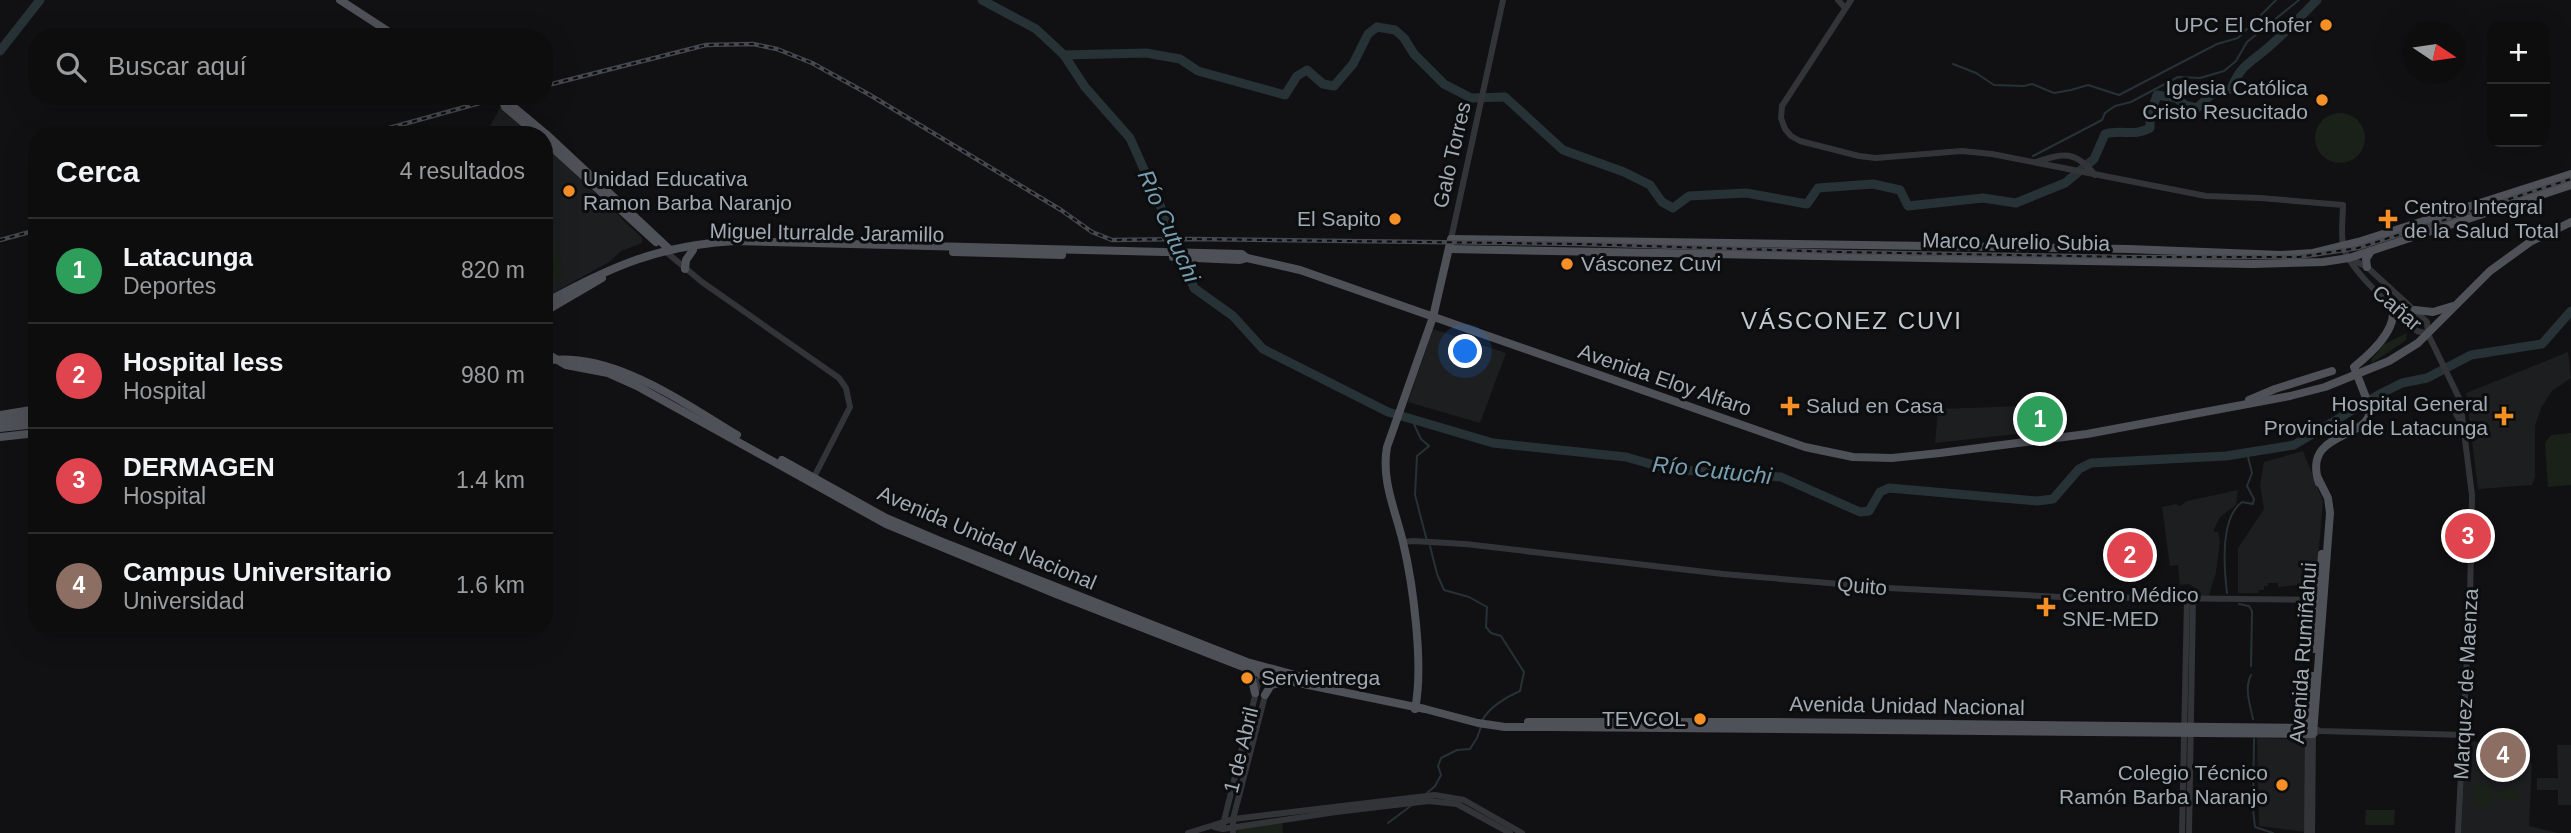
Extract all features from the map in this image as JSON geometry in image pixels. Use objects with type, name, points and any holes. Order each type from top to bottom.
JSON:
[{"type":"main road","points":[[340,0],[383,28]]},
{"type":"main road","points":[[504,105],[527,126]]},
{"type":"main road","points":[[511,105],[536,126]]},
{"type":"main road","points":[[553,141],[668,251]]},
{"type":"main road","points":[[553,147],[593,180]]},
{"type":"main road","name":"Marco Aurelio Subia","points":[[1451,239],[2129,249],[2281,255],[2313,253],[2344,246],[2571,174]]},
{"type":"main road","name":"Marco Aurelio Subia","points":[[1449,249],[2332,265],[2571,185]]},
{"type":"main road","name":"Avenida Eloy Alfaro","points":[[1123,254],[1242,254],[1247,258],[1300,270],[1805,447],[1853,457],[1892,458],[2087,434],[2290,396],[2344,381],[2403,352],[2428,334],[2490,271],[2549,232],[2571,222]]},
{"type":"main road","name":"Galo Torres","points":[[1415,706],[1416,635],[1411,581],[1404,542],[1385,477],[1387,447],[1433,317],[1451,239]]},
{"type":"main road","name":"Miguel Iturralde Jaramillo","points":[[553,298],[624,263],[668,251],[735,241],[1123,254]]},
{"type":"main road","name":"Miguel Iturralde Jaramillo","points":[[553,307],[600,279],[668,251],[736,246],[796,246],[841,250],[1123,254]]},
{"type":"main road","points":[[682,266],[693,250]]},
{"type":"main road","points":[[2367,267],[2366,259],[2372,251]]},
{"type":"main road","points":[[2415,310],[2433,313],[2459,303]]},
{"type":"main road","name":"Avenida Rumiñahui","points":[[2312,731],[2325,505],[2314,465],[2318,454],[2327,445],[2367,421],[2371,412],[2354,368],[2390,328],[2394,318],[2392,306]]},
{"type":"main road","name":"Avenida Unidad Nacional","points":[[555,360],[566,365],[608,373],[637,386],[812,480],[930,537],[1287,681],[1415,706]]},
{"type":"main road","points":[[2239,405],[2275,389],[2332,371]]},
{"type":"main road","points":[[0,415],[28,410]]},
{"type":"main road","points":[[0,421],[28,418]]},
{"type":"main road","points":[[0,428],[28,425]]},
{"type":"main road","points":[[0,437],[28,434]]},
{"type":"main road","name":"Avenida Unidad Nacional","points":[[812,480],[859,510],[917,538],[1247,670],[1266,672],[1486,724],[1502,724],[1505,727],[2312,731]]},
{"type":"main road","points":[[1247,670],[1251,675],[1255,693]]},
{"type":"main road","points":[[1265,695],[1271,685],[1287,681]]},
{"type":"street","name":"Galo Torres","points":[[1451,239],[1503,0]]},
{"type":"street","points":[[1838,0],[1845,8]]},
{"type":"street","points":[[1851,0],[1782,106],[1784,129],[1791,136],[1800,141],[1859,156],[1876,158],[1962,151],[2095,175]]},
{"type":"street","points":[[2032,162],[2064,155],[2078,158],[2095,175]]},
{"type":"street","name":"Cañar","points":[[2095,175],[2206,196],[2343,205],[2344,246],[2349,258],[2360,273],[2417,331],[2428,334],[2427,322],[2415,310],[2367,267],[2349,258]]},
{"type":"street","points":[[668,251],[682,266],[839,378],[846,388],[850,407],[812,480]]},
{"type":"street","name":"Marquez de Maenza","points":[[2428,334],[2458,392],[2472,507],[2458,833]]},
{"type":"street","points":[[2444,403],[2453,410],[2463,425]]},
{"type":"street","name":"Quito","points":[[1404,542],[1462,544],[1723,574],[1888,588],[2062,597],[2320,600]]},
{"type":"street","points":[[2182,833],[2190,599]]},
{"type":"street","name":"1 de Abril","points":[[1224,828],[1255,693],[1266,672]]},
{"type":"street","name":"1 de Abril","points":[[1233,827],[1265,695],[1266,672]]},
{"type":"street","points":[[2187,730],[2189,833]]},
{"type":"street","points":[[2312,731],[2464,735]]},
{"type":"street","name":"Avenida Rumiñahui","points":[[2312,731],[2312,833]]},
{"type":"street","points":[[1188,833],[1435,795],[1464,800],[1522,833]]},
{"type":"street","points":[[1411,799],[1457,804],[1510,833]]},
{"type":"street","name":"Avenida Rumiñahui","points":[[2307,833],[2310,813]]},
{"type":"shaded area","points":[[503,107],[524,126],[490,126]]},
{"type":"shaded area","points":[[2340,113],[2357,121],[2365,138],[2357,155],[2340,163],[2323,155],[2315,138],[2323,121]]},
{"type":"shaded area","name":"Unidad Educativa Ramon Barba Naranjo","points":[[553,153],[642,238],[642,243],[621,251],[609,262],[553,293]]},
{"type":"shaded area","points":[[557,251],[565,278],[553,281],[553,252]]},
{"type":"shaded area","points":[[1433,329],[1506,353],[1480,423],[1408,402]]},
{"type":"shaded area","points":[[2407,333],[2406,340],[2372,363],[2371,360],[2383,345]]},
{"type":"shaded area","name":"Hospital General Provincial de Latacunga","points":[[2568,352],[2571,378],[2552,391],[2541,408],[2535,426],[2535,477],[2532,485],[2478,489],[2466,393]]},
{"type":"shaded area","points":[[2023,406],[2026,433],[1935,443],[1938,409]]},
{"type":"shaded area","points":[[2571,433],[2571,485],[2548,487],[2545,443],[2551,435]]},
{"type":"shaded area","points":[[2303,451],[2323,501],[2316,583],[2278,587],[2278,583],[2268,583],[2264,590],[2259,590],[2258,593],[2238,593],[2238,548],[2264,509],[2260,485],[2264,462]]},
{"type":"shaded area","points":[[2238,490],[2236,505],[2220,517],[2214,529],[2214,532],[2218,532],[2220,541],[2216,572],[2208,598],[2201,598],[2200,591],[2189,584],[2180,585],[2178,565],[2170,566],[2162,507],[2176,504],[2180,506],[2187,501]]},
{"type":"shaded area","name":"Colegio Técnico Ramón Barba Naranjo","points":[[2257,738],[2306,739],[2305,832],[2259,826]]},
{"type":"shaded area","points":[[2470,741],[2531,747],[2529,826],[2558,833],[2461,833],[2465,759],[2469,759]]},
{"type":"shaded area","points":[[2557,745],[2571,745],[2571,805],[2558,805],[2558,790],[2537,790],[2537,778],[2558,778]]},
{"type":"shaded area","points":[[2475,785],[2494,786],[2492,807],[2473,806]]},
{"type":"shaded area","points":[[2499,788],[2519,790],[2518,800],[2498,799]]},
{"type":"shaded area","points":[[2366,810],[2395,810],[2394,825],[2365,825]]},
{"type":"shaded area","points":[[1282,820],[1283,833],[1237,833],[1236,827]]},
{"type":"waterway","name":"Río Cutuchi","points":[[0,51],[40,0]]},
{"type":"waterway","name":"Río Cutuchi","points":[[982,0],[1036,29],[1064,55],[1085,87],[1130,138],[1194,288],[1233,316],[1263,349],[1388,412],[1493,443],[1626,457],[1668,469],[1781,477],[1860,512],[1869,511],[1880,492],[1889,488],[2037,501],[2053,499],[2079,469],[2091,463],[2226,456],[2294,445],[2402,383],[2427,378],[2471,355],[2542,344],[2571,311]]},
{"type":"waterway","points":[[1953,64],[1976,73],[1994,85],[2032,84],[2054,93],[2088,85],[2119,95],[2217,44],[2238,38],[2276,0]]},
{"type":"waterway","points":[[2033,156],[2102,120],[2105,113],[2115,106],[2131,102],[2178,77],[2200,78],[2224,71],[2236,61],[2247,42],[2299,0]]},
{"type":"waterway","points":[[1064,55],[1146,53],[1180,59],[1198,71],[1285,95],[1297,76],[1307,70],[1323,84],[1334,86],[1353,64],[1368,34],[1377,27],[1395,30],[1444,84],[1471,98],[1505,97],[1563,150],[1624,172],[1650,185],[1662,202],[1673,208],[1689,196],[1746,193],[1807,204],[1818,188],[1873,184],[1900,190],[1908,206],[1983,198],[2016,203],[2065,183],[2094,159],[2105,134],[2139,132],[2150,128],[2150,116],[2157,95],[2176,98],[2185,105],[2197,108],[2212,94],[2231,89],[2244,68],[2317,0]]},
{"type":"waterway","points":[[1412,420],[1421,439],[1429,446],[1417,456],[1415,495],[1427,541]]},
{"type":"waterway","points":[[2227,593],[2225,544],[2230,519],[2242,502],[2253,504],[2254,499],[2247,486],[2252,473],[2247,453]]},
{"type":"waterway","points":[[1430,546],[1444,590],[1469,597],[1487,607],[1486,627],[1491,633],[1501,636],[1524,672],[1520,691],[1498,703],[1482,721]]},
{"type":"waterway","points":[[2239,604],[2249,606],[2252,611],[2251,666]]},
{"type":"waterway","points":[[2251,675],[2248,691],[2253,719]]},
{"type":"waterway","points":[[1427,793],[1441,775],[1438,766],[1441,758],[1457,750],[1470,749],[1481,727]]},
{"type":"waterway","points":[[2254,739],[2255,827],[2273,833]]},
{"type":"waterway","points":[[1388,823],[1412,805]]},
{"type":"railway","points":[[553,84],[706,45],[753,44],[777,49],[812,63],[870,95],[1061,210],[1092,232],[1112,240],[1581,244],[1839,252],[2299,257],[2358,248],[2571,179]]},
{"type":"railway","points":[[397,126],[472,105]]},
{"type":"railway","points":[[0,240],[28,232]]},
{"type":"place","name":"UPC El Chofer","points":[[2326,25]]},
{"type":"place","name":"Iglesia Católica Cristo Resucitado","points":[[2322,100]]},
{"type":"place","name":"Unidad Educativa Ramon Barba Naranjo","points":[[569,191]]},
{"type":"place","name":"El Sapito","points":[[1395,219]]},
{"type":"place","name":"Centro Integral de la Salud Total","points":[[2388,219]]},
{"type":"place","name":"Vásconez Cuvi","points":[[1567,264]]},
{"type":"place","name":"Salud en Casa","points":[[1790,406]]},
{"type":"place","name":"Hospital General Provincial de Latacunga","points":[[2504,416]]},
{"type":"place","name":"Latacunga","points":[[2040,419]]},
{"type":"place","name":"DERMAGEN","points":[[2468,536]]},
{"type":"place","name":"Hospital Iess","points":[[2130,555]]},
{"type":"place","name":"Centro Médico SNE-MED","points":[[2046,607]]},
{"type":"place","name":"Servientrega","points":[[1247,678]]},
{"type":"place","name":"TEVCOL","points":[[1700,719]]},
{"type":"place","name":"Campus Universitario","points":[[2503,755]]},
{"type":"place","name":"Colegio Técnico Ramón Barba Naranjo","points":[[2282,785]]},
{"type":"district","name":"VÁSCONEZ CUVI","points":[[1852,321]]}]
